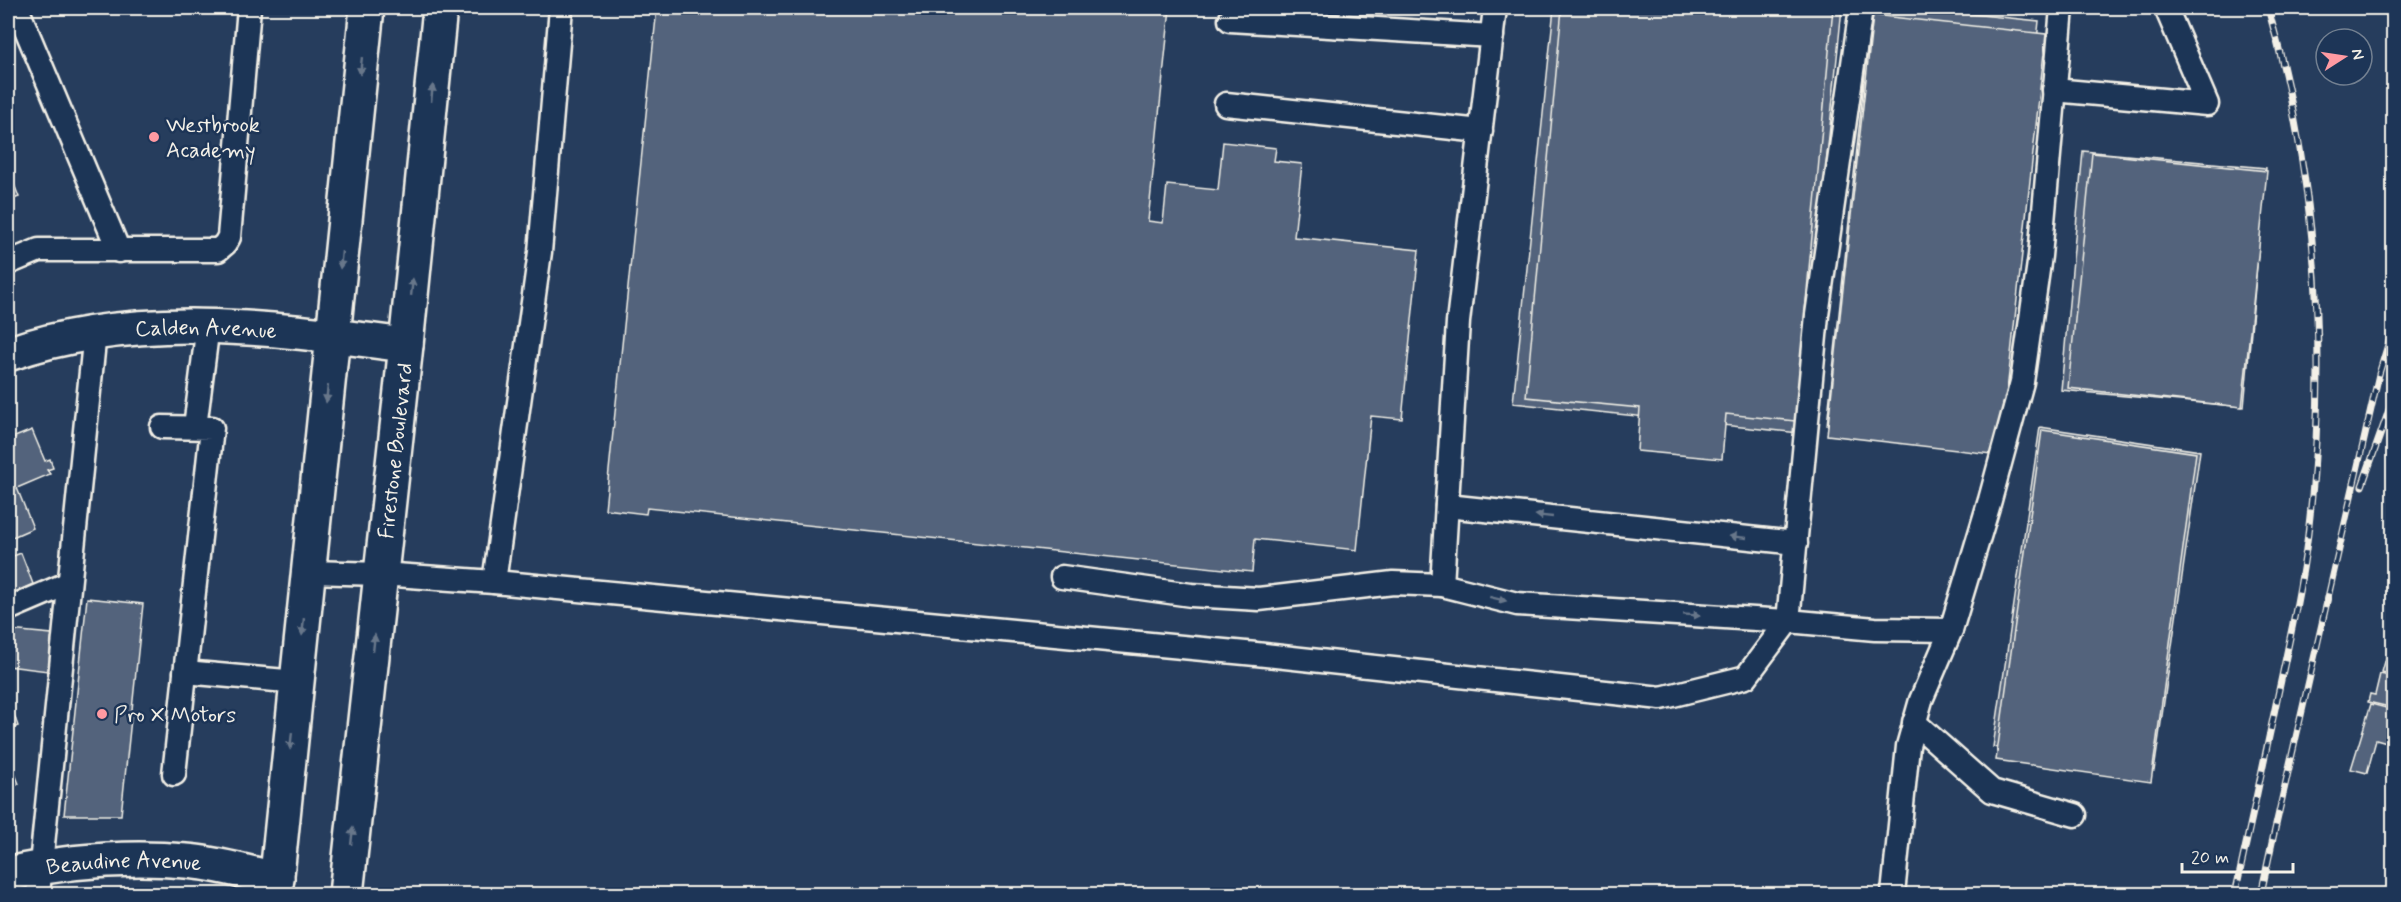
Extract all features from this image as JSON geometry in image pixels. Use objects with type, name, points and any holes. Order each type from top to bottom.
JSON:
[{"type":"main road","points":[[276,887],[367,8]]},
{"type":"main road","name":"Firestone Boulevard","points":[[346,894],[440,8]]},
{"type":"main road","name":"Calden Avenue","points":[[8,354],[95,332],[208,325],[406,345]]},
{"type":"main road","name":"Beaudine Avenue","points":[[8,874],[39,881],[112,859],[188,861],[276,887]]},
{"type":"lane","points":[[17,8],[119,251]]},
{"type":"lane","points":[[8,263],[39,250],[218,250],[225,244],[229,237],[249,8]]},
{"type":"lane","points":[[494,582],[540,252],[561,8]]},
{"type":"lane","points":[[1442,585],[1458,322],[1495,8]]},
{"type":"lane","points":[[309,572],[381,574],[494,582],[1244,653],[1661,698],[1746,677],[1788,621],[1817,315],[1861,8]]},
{"type":"lane","points":[[1893,894],[1908,746],[1914,722],[1951,630],[2022,382],[2040,256],[2062,8]]},
{"type":"lane","points":[[2055,90],[2207,104],[2166,8]]},
{"type":"lane","points":[[1230,20],[1492,36]]},
{"type":"lane","points":[[1226,104],[1481,131]]},
{"type":"lane","points":[[195,428],[208,325]]},
{"type":"lane","points":[[39,881],[95,332]]},
{"type":"lane","points":[[162,427],[212,428],[174,774]]},
{"type":"lane","points":[[1447,506],[1796,543]]},
{"type":"lane","points":[[1062,577],[1191,595],[1259,599],[1393,584],[1442,585],[1517,604],[1788,621],[1875,629],[1951,630]]},
{"type":"lane","points":[[8,609],[69,584]]},
{"type":"lane","points":[[185,672],[297,682]]},
{"type":"lane","points":[[1914,722],[1992,791],[2075,815]]},
{"type":"building","points":[[657,8],[1170,8],[1148,221],[1163,223],[1167,185],[1218,190],[1223,142],[1276,148],[1274,161],[1302,164],[1294,237],[1419,250],[1402,419],[1371,416],[1357,550],[1255,539],[1252,572],[647,508],[646,514],[605,509]]},
{"type":"building","points":[[1554,8],[1842,8],[1799,433],[1513,403]]},
{"type":"building","points":[[1562,8],[1833,8],[1795,421],[1726,414],[1722,459],[1637,451],[1640,408],[1526,397]]},
{"type":"building","points":[[1872,8],[1913,8],[2039,21],[1995,443],[1827,425]]},
{"type":"building","points":[[1873,15],[2046,34],[2000,455],[1827,435]]},
{"type":"building","points":[[2083,151],[2266,168],[2244,407],[2061,390]]},
{"type":"building","points":[[2092,153],[2267,171],[2242,407],[2068,388]]},
{"type":"building","points":[[8,169],[19,197],[8,201]]},
{"type":"building","points":[[2040,427],[2200,451],[2154,771],[1993,747]]},
{"type":"building","points":[[32,430],[45,461],[50,459],[53,468],[47,470],[50,474],[17,488],[33,528],[8,539],[8,435],[10,439]]},
{"type":"building","points":[[2042,430],[2196,453],[2151,782],[1996,760]]},
{"type":"building","points":[[21,553],[33,584],[8,595],[8,558]]},
{"type":"building","points":[[87,598],[143,604],[121,815],[64,815]]},
{"type":"building","points":[[9,630],[52,634],[48,671],[8,666]]},
{"type":"building","points":[[2391,641],[2394,642],[2394,675],[2382,672]]},
{"type":"building","points":[[2380,674],[2394,677],[2394,708],[2368,702],[2370,694],[2375,695]]},
{"type":"building","points":[[8,698],[18,726],[8,730]]},
{"type":"building","points":[[2371,704],[2394,710],[2394,745],[2376,740],[2367,773],[2351,769]]},
{"type":"building","points":[[8,755],[19,784],[8,788]]},
{"type":"railway","points":[[2235,894],[2302,577],[2308,534],[2318,401],[2314,269],[2308,203],[2285,72],[2268,8]]},
{"type":"railway","points":[[2261,894],[2379,374],[2394,325]]},
{"type":"railway","points":[[2362,486],[2394,396]]},
{"type":"place","name":"Westbrook Academy","points":[[154,137]]},
{"type":"place","name":"Pro X Motors","points":[[102,714]]}]
